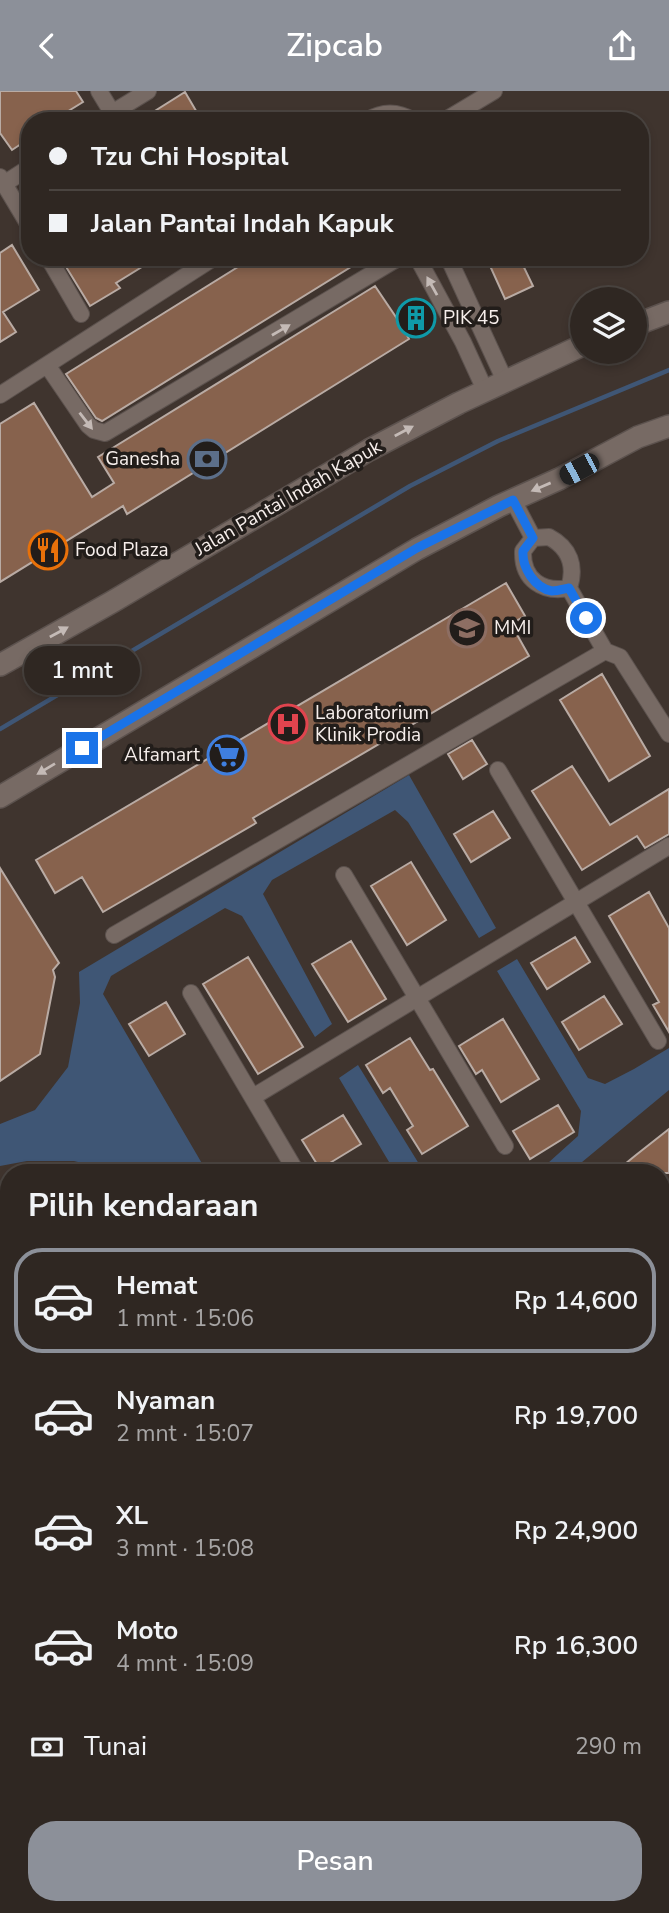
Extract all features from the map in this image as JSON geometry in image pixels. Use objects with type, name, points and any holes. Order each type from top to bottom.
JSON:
[{"type":"main road","points":[[647,320],[669,312]]},
{"type":"main road","name":"Jalan Pantai Indah Kapuk","points":[[0,665],[369,450],[485,390],[570,351]]},
{"type":"main road","points":[[0,797],[417,548],[638,437],[669,426]]},
{"type":"street","points":[[99,91],[107,112]]},
{"type":"street","points":[[118,112],[148,91]]},
{"type":"street","points":[[459,112],[494,91]]},
{"type":"street","points":[[21,171],[2,180],[21,212]]},
{"type":"street","points":[[53,266],[81,314]]},
{"type":"street","points":[[0,395],[196,266]]},
{"type":"street","points":[[47,365],[88,425],[105,433],[385,266]]},
{"type":"street","points":[[422,266],[463,342],[485,390]]},
{"type":"street","points":[[452,266],[505,381]]},
{"type":"street","points":[[513,500],[533,538]]},
{"type":"street","points":[[569,588],[554,591],[542,587],[528,573],[524,565],[523,551],[533,538],[549,537],[566,551],[573,574],[569,588],[605,651],[620,657],[669,734]]},
{"type":"street","points":[[114,935],[605,651]]},
{"type":"street","points":[[498,770],[658,1041]]},
{"type":"street","points":[[253,1097],[669,846]]},
{"type":"street","points":[[344,875],[505,1146]]},
{"type":"street","points":[[191,993],[292,1164]]},
{"type":"water","points":[[409,775],[496,928],[479,938],[408,822],[395,810],[272,880],[263,894],[332,1024],[315,1037],[242,916],[225,908],[111,976],[103,994],[202,1164],[27,1161],[0,1164],[0,1124],[35,1110],[68,1067],[80,1003],[79,972]]},
{"type":"water","points":[[517,959],[588,1078],[605,1084],[669,1048],[669,1090],[580,1164],[547,1164],[578,1136],[581,1111],[497,971]]},
{"type":"water","points":[[358,1065],[419,1164],[390,1164],[339,1078]]},
{"type":"building","points":[[0,91],[76,91],[83,102],[67,112],[21,112],[21,144],[12,150],[0,133]]},
{"type":"building","points":[[185,92],[197,112],[153,112]]},
{"type":"building","points":[[12,245],[21,260],[21,266],[25,266],[39,290],[3,312],[16,332],[0,342],[0,253]]},
{"type":"building","points":[[66,266],[143,266],[116,283],[120,288],[90,306]]},
{"type":"building","points":[[240,266],[352,266],[102,421],[96,418],[66,374]]},
{"type":"building","points":[[490,266],[523,266],[533,286],[505,299]]},
{"type":"building","points":[[375,286],[400,323],[416,311],[423,320],[406,333],[409,339],[127,514],[123,506],[0,582],[0,424],[34,403],[92,497],[114,483],[98,457]]},
{"type":"building","points":[[506,583],[525,616],[511,624],[529,656],[253,818],[256,823],[103,912],[82,877],[55,893],[36,860]]},
{"type":"building","points":[[602,674],[650,756],[609,781],[560,700]]},
{"type":"building","points":[[472,740],[487,764],[463,779],[448,754]]},
{"type":"building","points":[[572,766],[610,825],[669,789],[669,834],[645,848],[637,836],[582,870],[532,791]]},
{"type":"building","points":[[493,811],[510,838],[471,862],[454,834]]},
{"type":"building","points":[[411,862],[446,920],[407,945],[371,886]]},
{"type":"building","points":[[0,868],[59,963],[53,970],[55,977],[40,1054],[0,1081]]},
{"type":"building","points":[[649,892],[669,928],[669,1032],[653,1005],[659,1002],[609,916]]},
{"type":"building","points":[[575,937],[590,962],[547,989],[531,963]]},
{"type":"building","points":[[351,941],[386,999],[348,1022],[312,964]]},
{"type":"building","points":[[248,957],[303,1047],[258,1074],[203,984]]},
{"type":"building","points":[[604,996],[622,1024],[579,1050],[562,1022]]},
{"type":"building","points":[[166,1002],[185,1034],[149,1056],[129,1024]]},
{"type":"building","points":[[503,1019],[539,1079],[501,1102],[482,1070],[476,1074],[459,1046]]},
{"type":"building","points":[[410,1038],[430,1070],[433,1069],[468,1126],[422,1154],[407,1130],[413,1126],[390,1088],[383,1093],[366,1065]]},
{"type":"building","points":[[558,1105],[574,1132],[530,1159],[513,1131]]},
{"type":"building","points":[[343,1115],[361,1144],[328,1164],[317,1164],[302,1140]]},
{"type":"building","points":[[669,1129],[669,1164],[625,1164]]},
{"type":"waterway","points":[[0,729],[410,486],[498,441],[669,370]]},
{"type":"place","name":"PIK 45","points":[[416,318]]},
{"type":"place","name":"Ganesha","points":[[207,459]]},
{"type":"place","name":"Food Plaza","points":[[48,550]]},
{"type":"place","name":"MMI","points":[[467,628]]},
{"type":"place","name":"Laboratorium Klinik Prodia","points":[[288,724]]},
{"type":"place","name":"Alfamart","points":[[227,755]]},
{"type":"route","points":[[82,748],[417,548],[513,500],[533,538],[523,551],[524,565],[528,573],[542,587],[554,591],[569,588],[586,618]]}]
